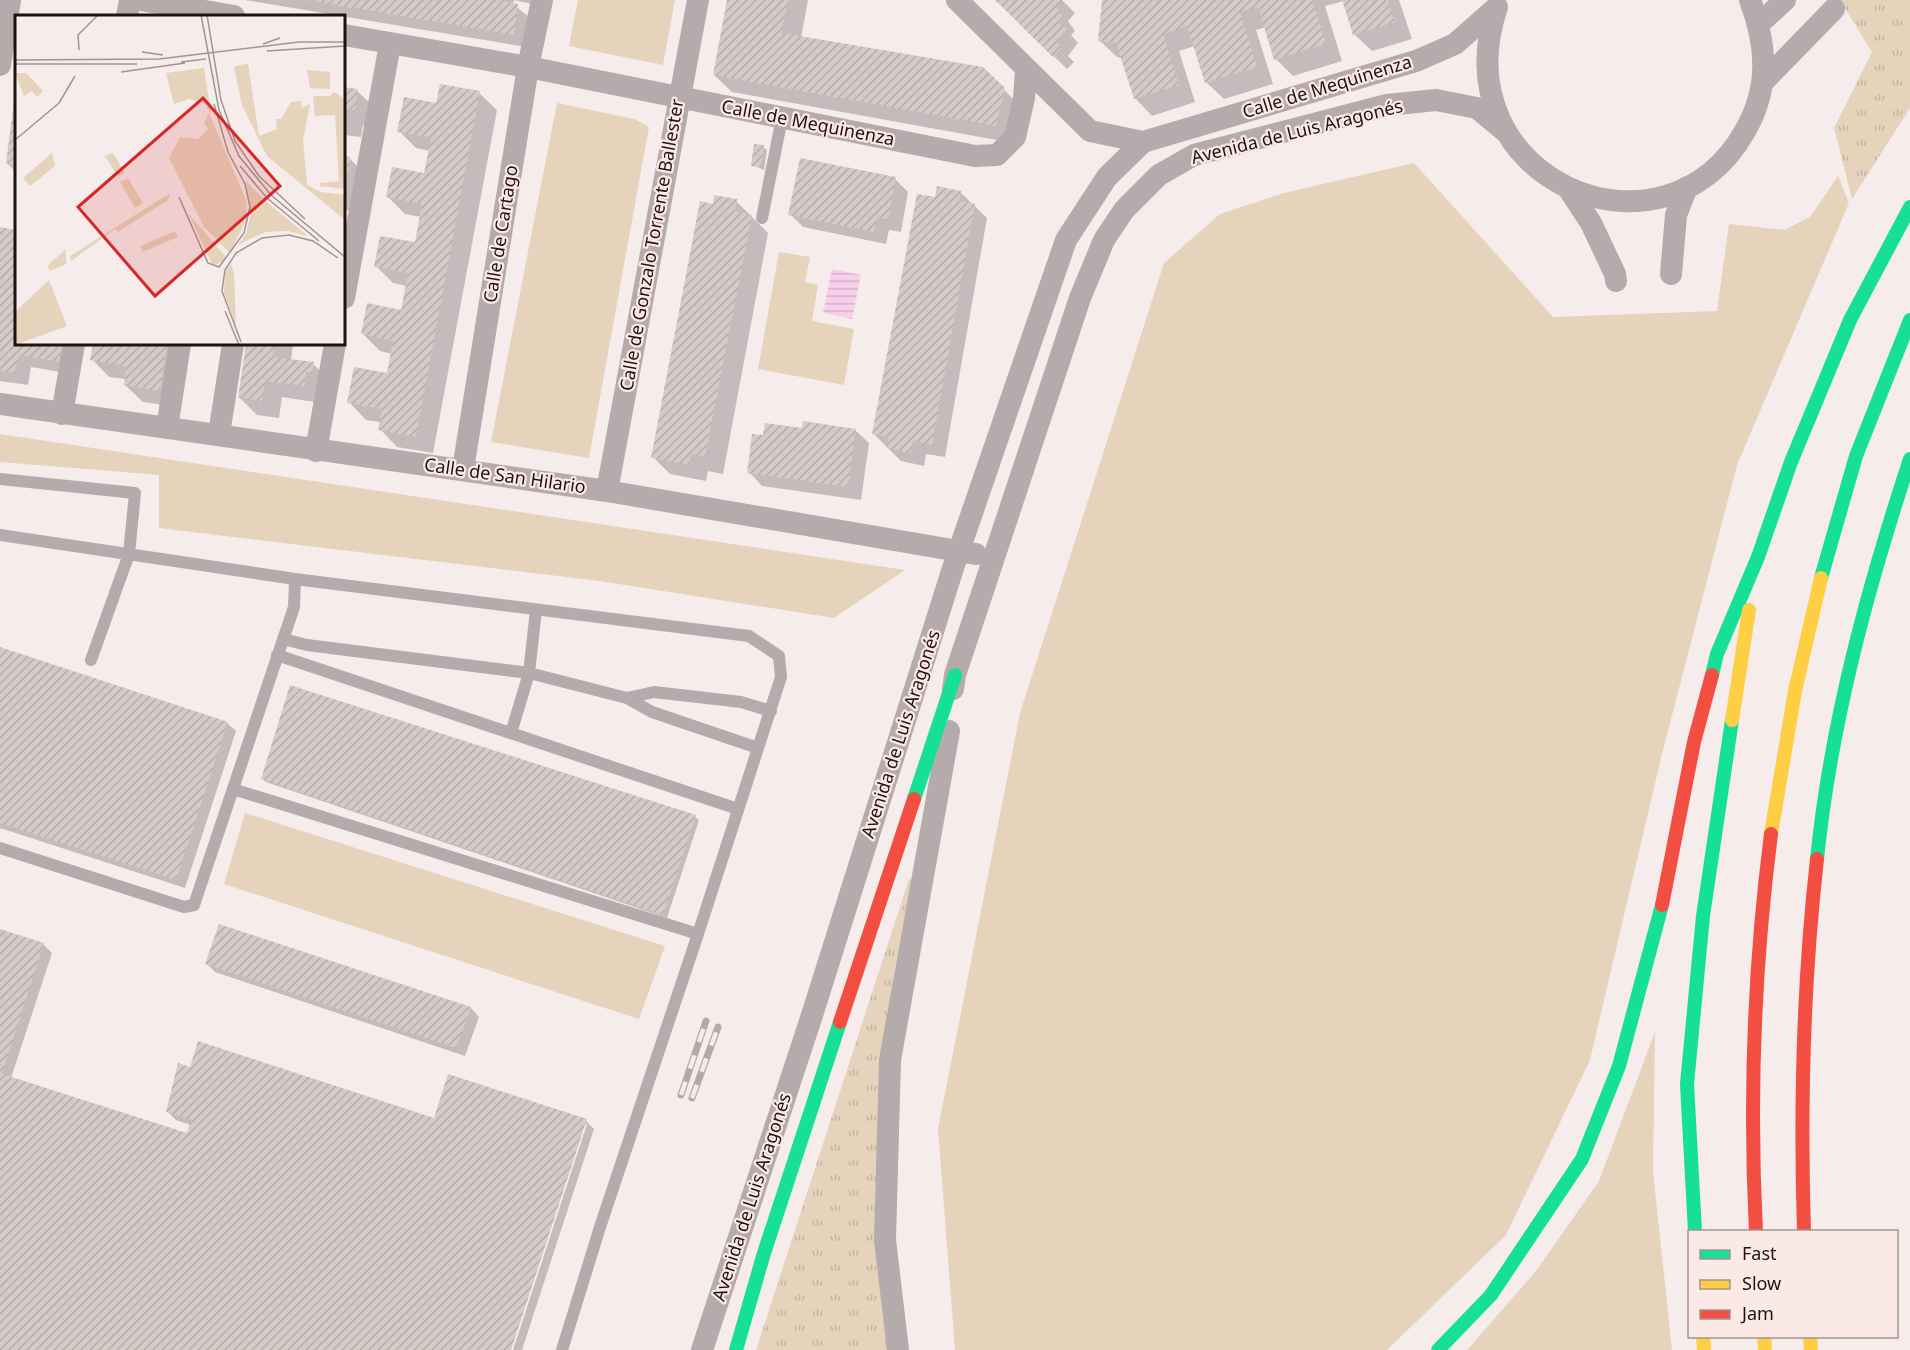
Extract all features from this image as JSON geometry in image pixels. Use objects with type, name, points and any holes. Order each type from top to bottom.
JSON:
[{"type":"highway","points":[[1438,1350],[1491,1295],[1587,1149],[1619,1066],[1662,904],[1694,742],[1717,654],[1758,557],[1791,462],[1850,320],[1910,207]]},
{"type":"highway","points":[[1756,1230],[1752,1014],[1759,924],[1780,768],[1812,605],[1842,498],[1910,320]]},
{"type":"highway","points":[[1804,1230],[1801,1096],[1810,931],[1827,780],[1861,618],[1889,518],[1910,459]]},
{"type":"highway","points":[[1695,1230],[1688,1084],[1703,916],[1758,557]]},
{"type":"highway","points":[[736,1350],[764,1253],[955,675]]},
{"type":"street","points":[[0,65],[10,0]]},
{"type":"street","points":[[128,15],[130,0]]},
{"type":"street","points":[[140,0],[202,5],[227,15]]},
{"type":"street","name":"Calle de Cartago","points":[[463,469],[528,67],[542,0]]},
{"type":"street","name":"Calle de Gonzalo Torrente Ballester","points":[[607,491],[678,98],[698,0]]},
{"type":"street","points":[[957,0],[1090,131],[1143,141]]},
{"type":"street","points":[[1499,3],[1487,49],[1487,71],[1496,113],[1506,132],[1533,165],[1568,188],[1608,200],[1628,201],[1668,195],[1687,187],[1715,169],[1738,144],[1755,115],[1763,82],[1764,53],[1759,24],[1750,0]]},
{"type":"street","points":[[1759,24],[1785,0]]},
{"type":"street","name":"Calle de Mequinenza","points":[[1143,141],[1416,61],[1455,44],[1499,3]]},
{"type":"street","points":[[1763,82],[1834,9]]},
{"type":"street","name":"Calle de Mequinenza","points":[[345,35],[528,67],[975,156],[997,155],[1015,137],[1024,98],[1026,70]]},
{"type":"street","points":[[345,292],[390,44]]},
{"type":"street","name":"Avenida de Luis Aragonés","points":[[898,1350],[885,1240],[890,1060],[949,733],[955,675],[1080,298],[1104,240],[1124,210],[1159,175],[1194,155],[1387,105],[1436,100],[1478,108],[1506,132]]},
{"type":"street","name":"Avenida de Luis Aragonés","points":[[702,1350],[968,552],[1066,240],[1107,177],[1143,141]]},
{"type":"street","points":[[1671,274],[1676,215],[1687,187]]},
{"type":"street","points":[[1568,188],[1592,224],[1616,281]]},
{"type":"street","points":[[62,414],[74,345]]},
{"type":"street","points":[[167,428],[180,345]]},
{"type":"street","points":[[219,434],[233,345]]},
{"type":"street","points":[[316,451],[335,345]]},
{"type":"street","name":"Calle de San Hilario","points":[[0,404],[607,491],[968,552]]},
{"type":"street","points":[[986,583],[968,552],[1002,536]]},
{"type":"lane","points":[[762,218],[782,118]]},
{"type":"lane","points":[[0,479],[135,493],[129,555],[91,660]]},
{"type":"lane","points":[[0,535],[295,579],[749,636],[779,656],[781,678],[771,711],[600,1227],[562,1350]]},
{"type":"lane","points":[[0,848],[184,908],[194,904],[294,607],[295,579]]},
{"type":"lane","points":[[511,733],[529,673],[536,610]]},
{"type":"lane","points":[[283,639],[308,645],[529,673],[627,698],[651,712],[758,748]]},
{"type":"lane","points":[[277,655],[738,809]]},
{"type":"lane","points":[[627,698],[654,692],[741,702],[771,711]]},
{"type":"lane","points":[[233,789],[698,933]]},
{"type":"green space","points":[[578,0],[675,0],[663,65],[569,46]]},
{"type":"green space","points":[[1840,0],[1910,0],[1910,108],[1852,199],[1834,128],[1872,52]]},
{"type":"green space","points":[[557,103],[634,119],[649,127],[589,458],[491,442]]},
{"type":"green space","points":[[1414,163],[1553,317],[1717,311],[1729,224],[1785,230],[1811,216],[1838,176],[1849,203],[1737,465],[1662,754],[1590,1060],[1506,1235],[1387,1350],[955,1350],[938,1129],[1020,713],[1164,263],[1220,214],[1284,193]]},
{"type":"green space","points":[[779,252],[810,257],[805,282],[818,285],[812,321],[854,329],[844,385],[758,369]]},
{"type":"green space","points":[[0,434],[905,570],[834,618],[600,581],[159,528],[159,475],[0,462]]},
{"type":"green space","points":[[245,813],[665,946],[639,1019],[224,884]]},
{"type":"green space","points":[[909,879],[912,880],[894,973],[891,1350],[756,1350]]},
{"type":"green space","points":[[1655,1032],[1653,1171],[1672,1350],[1467,1350],[1536,1271],[1599,1181]]},
{"type":"shaded area","points":[[832,269],[861,275],[852,319],[823,313]]},
{"type":"building","points":[[306,0],[500,0],[518,4],[514,35]]},
{"type":"building","points":[[727,0],[788,0],[782,33],[983,67],[1005,88],[996,126],[713,75]]},
{"type":"building","points":[[995,0],[1062,0],[1056,7],[1063,17],[1058,22],[1067,29],[1056,42],[1062,48],[1053,57]]},
{"type":"building","points":[[1102,0],[1312,0],[1326,44],[1274,60],[1258,7],[1240,12],[1257,67],[1205,83],[1187,26],[1163,34],[1179,85],[1134,99],[1116,43],[1098,41]]},
{"type":"building","points":[[1342,0],[1388,0],[1395,22],[1353,35]]},
{"type":"building","points":[[440,84],[480,91],[416,437],[378,430],[382,409],[347,403],[354,367],[387,373],[393,341],[361,334],[367,303],[401,310],[408,273],[374,267],[380,236],[415,242],[422,204],[386,197],[392,167],[424,173],[431,138],[397,132],[404,97],[436,103]]},
{"type":"building","points":[[345,87],[358,89],[355,110],[346,109],[345,117]]},
{"type":"building","points":[[15,95],[15,165],[6,163]]},
{"type":"building","points":[[754,144],[764,145],[761,167],[751,166]]},
{"type":"building","points":[[345,156],[350,157],[347,180],[345,179]]},
{"type":"building","points":[[800,158],[896,177],[888,220],[877,217],[874,232],[788,215]]},
{"type":"building","points":[[937,186],[961,191],[959,201],[975,204],[932,445],[913,441],[911,453],[886,448],[889,437],[872,434],[917,194],[935,197]]},
{"type":"building","points":[[714,195],[737,199],[735,211],[752,215],[705,457],[691,454],[689,465],[651,458],[700,201],[713,204]]},
{"type":"building","points":[[0,227],[15,230],[15,345],[62,345],[59,362],[19,355],[15,373],[0,371]]},
{"type":"building","points":[[93,345],[167,345],[160,391],[124,385],[126,366],[90,360]]},
{"type":"building","points":[[246,345],[274,345],[273,357],[314,362],[312,373],[306,372],[304,386],[265,381],[262,401],[238,398]]},
{"type":"building","points":[[803,421],[856,429],[848,487],[747,473],[752,434],[763,435],[765,423],[802,428]]},
{"type":"building","points":[[0,647],[228,722],[176,880],[0,823]]},
{"type":"building","points":[[290,685],[696,815],[663,915],[261,779]]},
{"type":"building","points":[[219,924],[471,1007],[456,1048],[205,964]]},
{"type":"building","points":[[0,929],[44,943],[2,1074],[187,1133],[191,1120],[166,1112],[178,1063],[190,1067],[198,1041],[434,1118],[448,1074],[587,1119],[511,1350],[0,1350]]},
{"type":"railway","points":[[681,1095],[706,1021]]},
{"type":"railway","points":[[692,1098],[718,1027]]},
{"type":"traffic: fast","points":[[1712,675],[1717,654],[1758,557],[1791,462],[1850,320],[1910,207]]},
{"type":"traffic: fast","points":[[1821,578],[1856,456],[1910,320]]},
{"type":"traffic: fast","points":[[1817,859],[1831,757],[1841,707],[1865,607],[1910,459]]},
{"type":"traffic: fast","points":[[914,799],[955,675]]},
{"type":"traffic: fast","points":[[1695,1230],[1687,1084],[1703,916],[1732,720]]},
{"type":"traffic: fast","points":[[1438,1350],[1491,1295],[1582,1159],[1619,1066],[1662,905]]},
{"type":"traffic: fast","points":[[736,1350],[764,1253],[840,1022]]},
{"type":"traffic: slow","points":[[1771,834],[1795,691],[1821,578]]},
{"type":"traffic: slow","points":[[1732,720],[1749,610]]},
{"type":"traffic: slow","points":[[1703,1338],[1704,1350]]},
{"type":"traffic: slow","points":[[1764,1338],[1765,1350]]},
{"type":"traffic: slow","points":[[1810,1338],[1811,1350]]},
{"type":"traffic: jam","points":[[1662,905],[1694,742],[1712,675]]},
{"type":"traffic: jam","points":[[840,1022],[914,799]]},
{"type":"traffic: jam","points":[[1756,1230],[1753,1132],[1754,1033],[1760,933],[1771,834]]},
{"type":"traffic: jam","points":[[1804,1230],[1802,1139],[1804,1046],[1808,952],[1817,859]]}]
